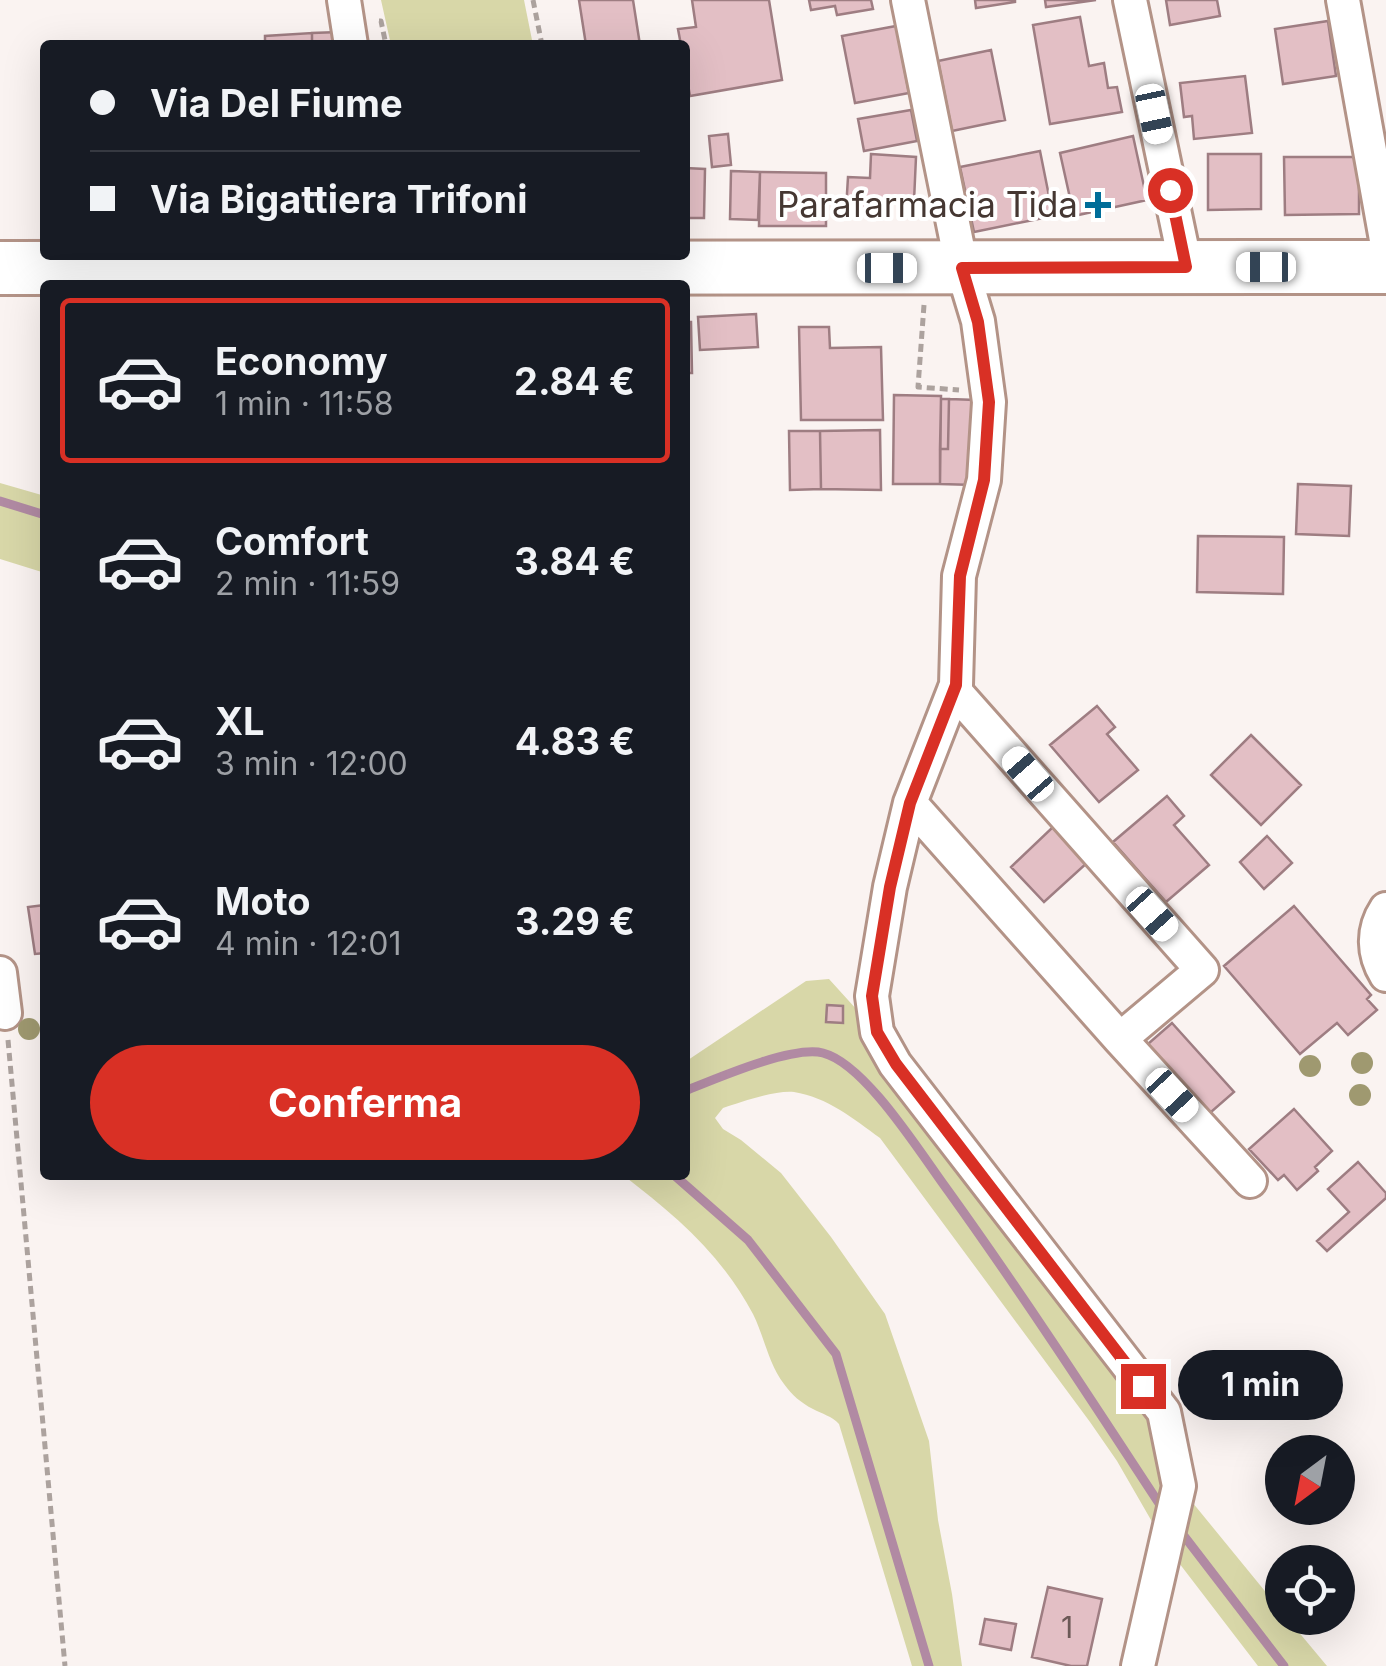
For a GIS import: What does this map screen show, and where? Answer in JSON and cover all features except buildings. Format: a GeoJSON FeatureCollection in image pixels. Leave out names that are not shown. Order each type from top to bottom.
{"type":"FeatureCollection","features":[{"type":"Feature","properties":{"kind":"main road"},"geometry":{"type":"LineString","coordinates":[[0,268],[388,262],[962,268],[1386,267]]}},
{"type":"Feature","properties":{"kind":"street"},"geometry":{"type":"LineString","coordinates":[[344,0],[351,40]]}},
{"type":"Feature","properties":{"kind":"street"},"geometry":{"type":"LineString","coordinates":[[908,0],[962,268],[978,322],[989,402],[984,480],[960,576],[954,690],[910,803],[890,887],[872,996],[877,1032],[896,1064],[1164,1412],[1180,1486],[1138,1666]]}},
{"type":"Feature","properties":{"kind":"street"},"geometry":{"type":"LineString","coordinates":[[1130,0],[1186,267]]}},
{"type":"Feature","properties":{"kind":"street"},"geometry":{"type":"LineString","coordinates":[[1343,0],[1386,240]]}},
{"type":"Feature","properties":{"kind":"street"},"geometry":{"type":"LineString","coordinates":[[954,690],[1202,970],[1120,1038]]}},
{"type":"Feature","properties":{"kind":"street"},"geometry":{"type":"LineString","coordinates":[[910,803],[1250,1180]]}},
{"type":"Feature","properties":{"kind":"street"},"geometry":{"type":"LineString","coordinates":[[1386,909],[1374,944],[1386,974]]}},
{"type":"Feature","properties":{"kind":"street"},"geometry":{"type":"LineString","coordinates":[[0,972],[5,1012]]}},
{"type":"Feature","properties":{"kind":"path"},"geometry":{"type":"LineString","coordinates":[[532,0],[541,40]]}},
{"type":"Feature","properties":{"kind":"path"},"geometry":{"type":"LineString","coordinates":[[924,304],[918,387],[972,392]]}},
{"type":"Feature","properties":{"kind":"path"},"geometry":{"type":"LineString","coordinates":[[5,1012],[65,1666]]}},
{"type":"Feature","properties":{"kind":"green space"},"geometry":{"type":"Polygon","coordinates":[[[381,0],[524,0],[532,40],[390,40],[381,0]]]}},
{"type":"Feature","properties":{"kind":"green space"},"geometry":{"type":"Polygon","coordinates":[[[0,483],[40,495],[40,571],[0,559],[0,483]]]}},
{"type":"Feature","properties":{"kind":"green space"},"geometry":{"type":"Polygon","coordinates":[[[829,979],[877,1032],[1163,1412],[1179,1486],[1265,1591],[1265,1635],[1301,1635],[1327,1666],[1258,1666],[1166,1546],[1090,1422],[880,1138],[818,1099],[794,1092],[758,1097],[723,1108],[715,1118],[723,1129],[781,1173],[885,1314],[929,1441],[962,1666],[912,1666],[839,1424],[790,1392],[774,1368],[753,1314],[727,1273],[679,1221],[629,1180],[690,1180],[690,1059],[806,981],[829,979]]]}},
{"type":"Feature","properties":{"kind":"waterway"},"geometry":{"type":"LineString","coordinates":[[0,501],[40,513]]}},
{"type":"Feature","properties":{"kind":"waterway"},"geometry":{"type":"LineString","coordinates":[[690,1089],[754,1064],[810,1052],[823,1053],[857,1074],[892,1113],[977,1231],[1162,1508]]}},
{"type":"Feature","properties":{"kind":"waterway"},"geometry":{"type":"LineString","coordinates":[[680,1180],[748,1240],[836,1354],[929,1666]]}},
{"type":"Feature","properties":{"kind":"waterway"},"geometry":{"type":"LineString","coordinates":[[1181,1532],[1284,1666]]}},
{"type":"Feature","properties":{"kind":"place","name":"Parafarmacia Tida"},"geometry":{"type":"Point","coordinates":[1098,205]}},
{"type":"Feature","properties":{"kind":"route"},"geometry":{"type":"LineString","coordinates":[[1143,1386],[896,1064],[877,1032],[872,996],[890,887],[910,803],[956,685],[960,576],[984,480],[989,402],[978,322],[962,268],[1186,267],[1170,190]]}}]}
